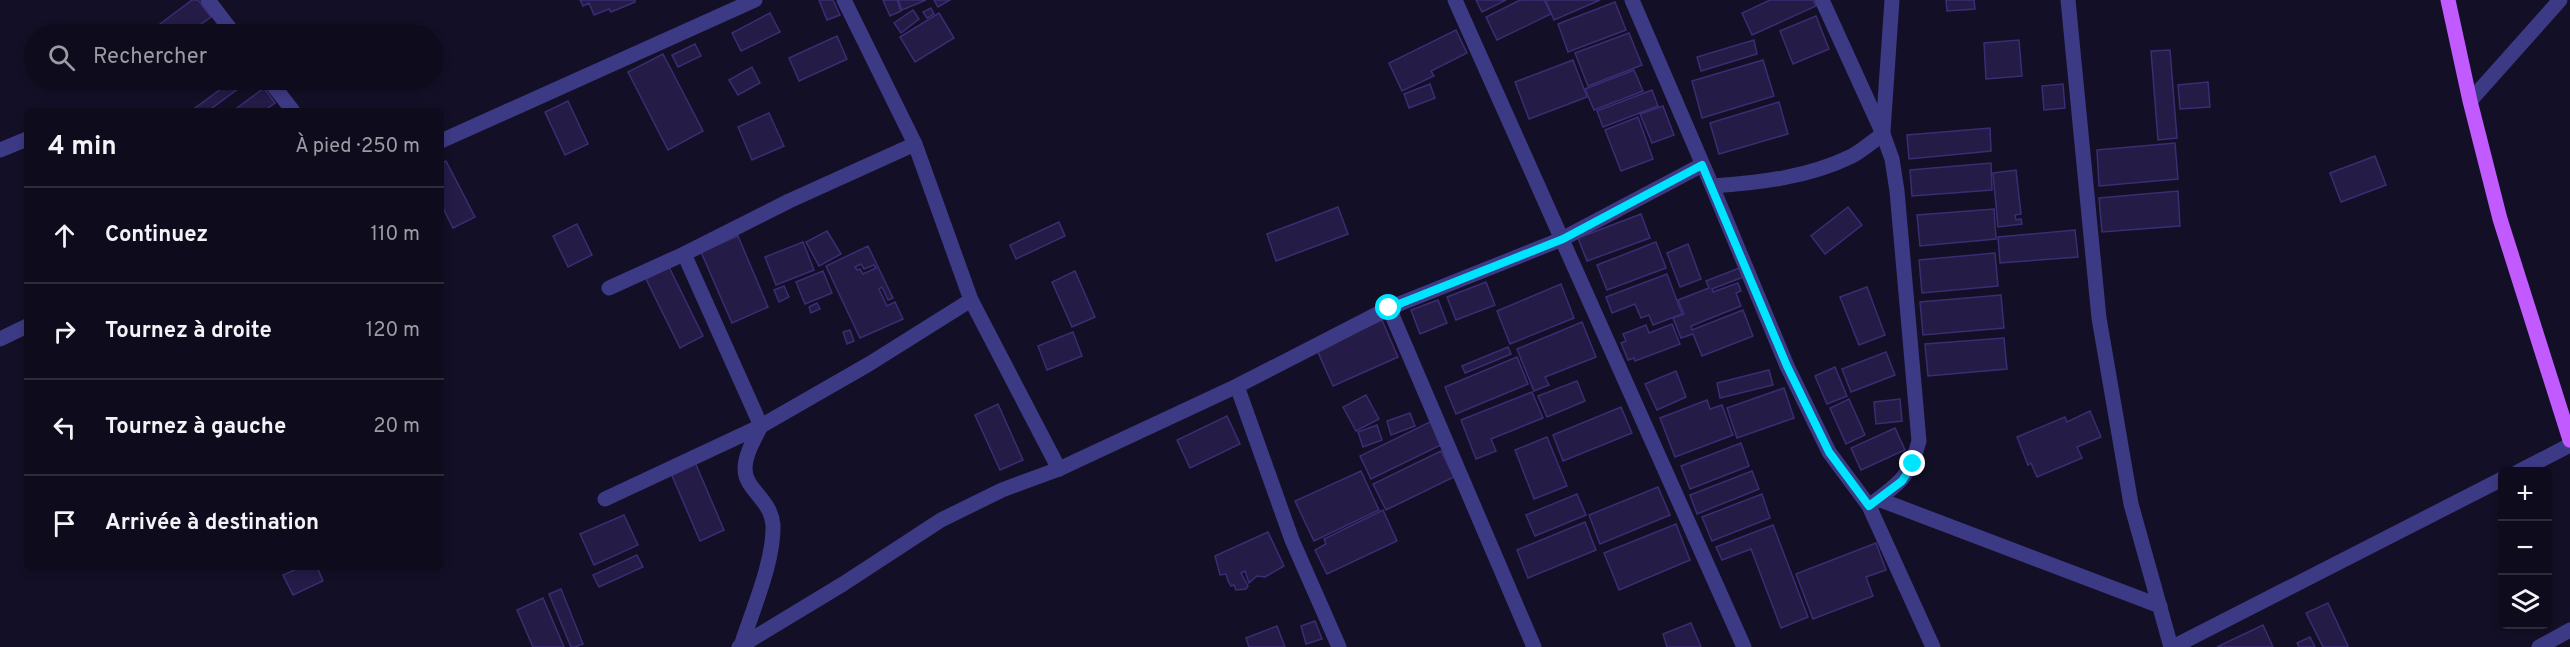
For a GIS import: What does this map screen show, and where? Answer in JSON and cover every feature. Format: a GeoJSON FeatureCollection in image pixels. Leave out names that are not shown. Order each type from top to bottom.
{"type":"FeatureCollection","features":[{"type":"Feature","properties":{"kind":"main road"},"geometry":{"type":"LineString","coordinates":[[2448,0],[2470,101],[2500,219],[2570,440]]}},
{"type":"Feature","properties":{"kind":"street"},"geometry":{"type":"LineString","coordinates":[[208,0],[226,24]]}},
{"type":"Feature","properties":{"kind":"street"},"geometry":{"type":"LineString","coordinates":[[444,140],[755,0]]}},
{"type":"Feature","properties":{"kind":"street"},"geometry":{"type":"LineString","coordinates":[[844,0],[915,144],[971,300],[1059,469]]}},
{"type":"Feature","properties":{"kind":"street"},"geometry":{"type":"LineString","coordinates":[[1455,0],[1744,647]]}},
{"type":"Feature","properties":{"kind":"street"},"geometry":{"type":"LineString","coordinates":[[1632,0],[1787,366],[1829,452],[1873,502],[1933,647]]}},
{"type":"Feature","properties":{"kind":"street"},"geometry":{"type":"LineString","coordinates":[[1822,0],[1883,135],[1892,159],[1897,192],[1919,441],[1913,464],[1902,481],[1873,502]]}},
{"type":"Feature","properties":{"kind":"street"},"geometry":{"type":"LineString","coordinates":[[1883,135],[1892,0]]}},
{"type":"Feature","properties":{"kind":"street"},"geometry":{"type":"LineString","coordinates":[[2068,0],[2099,318],[2131,504],[2172,647],[2498,481]]}},
{"type":"Feature","properties":{"kind":"street"},"geometry":{"type":"LineString","coordinates":[[2470,101],[2560,0]]}},
{"type":"Feature","properties":{"kind":"street"},"geometry":{"type":"LineString","coordinates":[[277,90],[291,108]]}},
{"type":"Feature","properties":{"kind":"street"},"geometry":{"type":"LineString","coordinates":[[1712,186],[1765,183],[1816,168],[1853,155],[1883,135]]}},
{"type":"Feature","properties":{"kind":"street"},"geometry":{"type":"LineString","coordinates":[[0,150],[24,141]]}},
{"type":"Feature","properties":{"kind":"street"},"geometry":{"type":"LineString","coordinates":[[609,288],[684,254],[789,201],[915,144]]}},
{"type":"Feature","properties":{"kind":"street"},"geometry":{"type":"LineString","coordinates":[[740,646],[843,584],[941,520],[1002,490],[1059,469],[1237,386],[1389,308],[1563,239],[1702,165]]}},
{"type":"Feature","properties":{"kind":"street"},"geometry":{"type":"LineString","coordinates":[[684,254],[761,426],[745,468],[747,480],[768,505],[773,527],[764,574],[740,646]]}},
{"type":"Feature","properties":{"kind":"street"},"geometry":{"type":"LineString","coordinates":[[605,499],[761,426],[870,364],[971,300]]}},
{"type":"Feature","properties":{"kind":"street"},"geometry":{"type":"LineString","coordinates":[[1389,308],[1534,647]]}},
{"type":"Feature","properties":{"kind":"street"},"geometry":{"type":"LineString","coordinates":[[0,339],[24,327]]}},
{"type":"Feature","properties":{"kind":"street"},"geometry":{"type":"LineString","coordinates":[[1237,386],[1292,540],[1339,647]]}},
{"type":"Feature","properties":{"kind":"street"},"geometry":{"type":"LineString","coordinates":[[2526,467],[2570,445]]}},
{"type":"Feature","properties":{"kind":"street"},"geometry":{"type":"LineString","coordinates":[[1873,502],[2160,606]]}},
{"type":"Feature","properties":{"kind":"street"},"geometry":{"type":"LineString","coordinates":[[2540,647],[2570,630]]}},
{"type":"Feature","properties":{"kind":"building"},"geometry":{"type":"Polygon","coordinates":[[[192,0],[198,0],[211,17],[201,24],[160,24],[192,0]]]}},
{"type":"Feature","properties":{"kind":"building"},"geometry":{"type":"Polygon","coordinates":[[[580,0],[635,0],[635,2],[611,12],[609,9],[594,15],[589,3],[583,6],[580,0]]]}},
{"type":"Feature","properties":{"kind":"building"},"geometry":{"type":"Polygon","coordinates":[[[819,0],[833,0],[840,15],[827,20],[819,0]]]}},
{"type":"Feature","properties":{"kind":"building"},"geometry":{"type":"Polygon","coordinates":[[[883,0],[897,0],[901,11],[890,16],[883,0]]]}},
{"type":"Feature","properties":{"kind":"building"},"geometry":{"type":"Polygon","coordinates":[[[898,0],[926,0],[902,10],[898,0]]]}},
{"type":"Feature","properties":{"kind":"building"},"geometry":{"type":"Polygon","coordinates":[[[934,0],[950,0],[938,7],[934,0]]]}},
{"type":"Feature","properties":{"kind":"building"},"geometry":{"type":"Polygon","coordinates":[[[1476,0],[1506,0],[1482,12],[1476,0]]]}},
{"type":"Feature","properties":{"kind":"building"},"geometry":{"type":"Polygon","coordinates":[[[1520,0],[1544,0],[1551,14],[1497,40],[1486,17],[1520,0]]]}},
{"type":"Feature","properties":{"kind":"building"},"geometry":{"type":"Polygon","coordinates":[[[1600,0],[1554,20],[1546,1],[1600,0]]]}},
{"type":"Feature","properties":{"kind":"building"},"geometry":{"type":"Polygon","coordinates":[[[1770,0],[1813,0],[1816,6],[1752,35],[1742,13],[1770,0]]]}},
{"type":"Feature","properties":{"kind":"building"},"geometry":{"type":"Polygon","coordinates":[[[1946,0],[1974,0],[1975,9],[1947,11],[1946,0]]]}},
{"type":"Feature","properties":{"kind":"building"},"geometry":{"type":"Polygon","coordinates":[[[1615,2],[1626,30],[1568,52],[1558,24],[1615,2]]]}},
{"type":"Feature","properties":{"kind":"building"},"geometry":{"type":"Polygon","coordinates":[[[931,8],[934,14],[927,18],[923,12],[931,8]]]}},
{"type":"Feature","properties":{"kind":"building"},"geometry":{"type":"Polygon","coordinates":[[[913,10],[919,19],[901,33],[894,23],[913,10]]]}},
{"type":"Feature","properties":{"kind":"building"},"geometry":{"type":"Polygon","coordinates":[[[770,13],[780,32],[741,51],[732,33],[770,13]]]}},
{"type":"Feature","properties":{"kind":"building"},"geometry":{"type":"Polygon","coordinates":[[[939,13],[954,38],[915,62],[900,37],[939,13]]]}},
{"type":"Feature","properties":{"kind":"building"},"geometry":{"type":"Polygon","coordinates":[[[1816,16],[1829,49],[1793,64],[1780,31],[1816,16]]]}},
{"type":"Feature","properties":{"kind":"building"},"geometry":{"type":"Polygon","coordinates":[[[1456,30],[1467,53],[1431,71],[1434,76],[1402,91],[1389,63],[1456,30]]]}},
{"type":"Feature","properties":{"kind":"building"},"geometry":{"type":"Polygon","coordinates":[[[1629,33],[1642,65],[1588,86],[1575,53],[1629,33]]]}},
{"type":"Feature","properties":{"kind":"building"},"geometry":{"type":"Polygon","coordinates":[[[837,36],[847,59],[799,81],[789,58],[837,36]]]}},
{"type":"Feature","properties":{"kind":"building"},"geometry":{"type":"Polygon","coordinates":[[[1754,40],[1757,54],[1701,71],[1697,57],[1754,40]]]}},
{"type":"Feature","properties":{"kind":"building"},"geometry":{"type":"Polygon","coordinates":[[[2019,40],[2022,76],[1986,79],[1984,43],[2019,40]]]}},
{"type":"Feature","properties":{"kind":"building"},"geometry":{"type":"Polygon","coordinates":[[[695,44],[701,56],[678,67],[672,55],[695,44]]]}},
{"type":"Feature","properties":{"kind":"building"},"geometry":{"type":"Polygon","coordinates":[[[2170,50],[2177,138],[2158,140],[2151,51],[2170,50]]]}},
{"type":"Feature","properties":{"kind":"building"},"geometry":{"type":"Polygon","coordinates":[[[663,54],[703,131],[668,150],[628,72],[663,54]]]}},
{"type":"Feature","properties":{"kind":"building"},"geometry":{"type":"Polygon","coordinates":[[[1573,60],[1587,97],[1529,119],[1515,82],[1573,60]]]}},
{"type":"Feature","properties":{"kind":"building"},"geometry":{"type":"Polygon","coordinates":[[[1763,60],[1774,96],[1702,118],[1692,81],[1763,60]]]}},
{"type":"Feature","properties":{"kind":"building"},"geometry":{"type":"Polygon","coordinates":[[[752,67],[760,83],[738,95],[729,80],[752,67]]]}},
{"type":"Feature","properties":{"kind":"building"},"geometry":{"type":"Polygon","coordinates":[[[1634,70],[1643,91],[1594,110],[1585,89],[1634,70]]]}},
{"type":"Feature","properties":{"kind":"building"},"geometry":{"type":"Polygon","coordinates":[[[2208,82],[2210,107],[2180,109],[2178,85],[2208,82]]]}},
{"type":"Feature","properties":{"kind":"building"},"geometry":{"type":"Polygon","coordinates":[[[1430,84],[1435,98],[1409,108],[1404,94],[1430,84]]]}},
{"type":"Feature","properties":{"kind":"building"},"geometry":{"type":"Polygon","coordinates":[[[2063,84],[2065,108],[2044,110],[2042,86],[2063,84]]]}},
{"type":"Feature","properties":{"kind":"building"},"geometry":{"type":"Polygon","coordinates":[[[219,90],[236,90],[212,108],[195,108],[219,90]]]}},
{"type":"Feature","properties":{"kind":"building"},"geometry":{"type":"Polygon","coordinates":[[[261,90],[265,90],[275,103],[268,108],[237,108],[261,90]]]}},
{"type":"Feature","properties":{"kind":"building"},"geometry":{"type":"Polygon","coordinates":[[[1652,90],[1658,106],[1603,127],[1597,111],[1652,90]]]}},
{"type":"Feature","properties":{"kind":"building"},"geometry":{"type":"Polygon","coordinates":[[[568,101],[588,144],[565,155],[545,112],[568,101]]]}},
{"type":"Feature","properties":{"kind":"building"},"geometry":{"type":"Polygon","coordinates":[[[1779,102],[1788,134],[1719,154],[1710,123],[1779,102]]]}},
{"type":"Feature","properties":{"kind":"building"},"geometry":{"type":"Polygon","coordinates":[[[1663,106],[1674,135],[1652,143],[1640,114],[1663,106]]]}},
{"type":"Feature","properties":{"kind":"building"},"geometry":{"type":"Polygon","coordinates":[[[769,113],[784,146],[752,160],[738,127],[769,113]]]}},
{"type":"Feature","properties":{"kind":"building"},"geometry":{"type":"Polygon","coordinates":[[[1638,117],[1653,159],[1621,171],[1605,130],[1638,117]]]}},
{"type":"Feature","properties":{"kind":"building"},"geometry":{"type":"Polygon","coordinates":[[[1990,128],[1991,151],[1909,159],[1907,135],[1990,128]]]}},
{"type":"Feature","properties":{"kind":"building"},"geometry":{"type":"Polygon","coordinates":[[[2175,143],[2178,179],[2099,186],[2097,150],[2175,143]]]}},
{"type":"Feature","properties":{"kind":"building"},"geometry":{"type":"Polygon","coordinates":[[[2375,156],[2386,185],[2341,202],[2330,173],[2375,156]]]}},
{"type":"Feature","properties":{"kind":"building"},"geometry":{"type":"Polygon","coordinates":[[[446,161],[475,217],[453,228],[444,210],[444,162],[446,161]]]}},
{"type":"Feature","properties":{"kind":"building"},"geometry":{"type":"Polygon","coordinates":[[[1991,163],[1992,190],[1912,196],[1910,170],[1991,163]]]}},
{"type":"Feature","properties":{"kind":"building"},"geometry":{"type":"Polygon","coordinates":[[[2016,170],[2021,214],[2015,215],[2016,220],[2021,219],[2022,224],[1998,227],[1993,173],[2016,170]]]}},
{"type":"Feature","properties":{"kind":"building"},"geometry":{"type":"Polygon","coordinates":[[[2178,191],[2180,226],[2102,232],[2099,198],[2178,191]]]}},
{"type":"Feature","properties":{"kind":"building"},"geometry":{"type":"Polygon","coordinates":[[[1338,207],[1348,234],[1276,261],[1267,234],[1338,207]]]}},
{"type":"Feature","properties":{"kind":"building"},"geometry":{"type":"Polygon","coordinates":[[[1848,207],[1862,225],[1825,254],[1811,236],[1848,207]]]}},
{"type":"Feature","properties":{"kind":"building"},"geometry":{"type":"Polygon","coordinates":[[[1994,209],[1996,239],[1920,246],[1917,215],[1994,209]]]}},
{"type":"Feature","properties":{"kind":"building"},"geometry":{"type":"Polygon","coordinates":[[[1641,214],[1650,238],[1587,261],[1578,238],[1641,214]]]}},
{"type":"Feature","properties":{"kind":"building"},"geometry":{"type":"Polygon","coordinates":[[[1059,222],[1065,236],[1016,259],[1010,245],[1059,222]]]}},
{"type":"Feature","properties":{"kind":"building"},"geometry":{"type":"Polygon","coordinates":[[[577,224],[592,255],[568,267],[553,236],[577,224]]]}},
{"type":"Feature","properties":{"kind":"building"},"geometry":{"type":"Polygon","coordinates":[[[2075,230],[2078,257],[2000,263],[1998,237],[2075,230]]]}},
{"type":"Feature","properties":{"kind":"building"},"geometry":{"type":"Polygon","coordinates":[[[827,231],[841,254],[819,266],[806,242],[827,231]]]}},
{"type":"Feature","properties":{"kind":"building"},"geometry":{"type":"Polygon","coordinates":[[[738,236],[768,307],[732,323],[701,252],[738,236]]]}},
{"type":"Feature","properties":{"kind":"building"},"geometry":{"type":"Polygon","coordinates":[[[803,242],[814,270],[776,285],[765,257],[803,242]]]}},
{"type":"Feature","properties":{"kind":"building"},"geometry":{"type":"Polygon","coordinates":[[[1656,242],[1666,268],[1607,290],[1597,265],[1656,242]]]}},
{"type":"Feature","properties":{"kind":"building"},"geometry":{"type":"Polygon","coordinates":[[[1688,244],[1701,279],[1680,287],[1667,253],[1688,244]]]}},
{"type":"Feature","properties":{"kind":"building"},"geometry":{"type":"Polygon","coordinates":[[[868,246],[893,298],[888,300],[882,287],[879,289],[887,306],[895,302],[903,319],[860,338],[826,266],[868,246]],[[861,264],[855,267],[863,274],[876,268],[874,265],[864,269],[861,264]]]}},
{"type":"Feature","properties":{"kind":"building"},"geometry":{"type":"Polygon","coordinates":[[[1995,253],[1998,286],[1922,293],[1919,260],[1995,253]]]}},
{"type":"Feature","properties":{"kind":"building"},"geometry":{"type":"Polygon","coordinates":[[[669,267],[703,336],[680,348],[646,279],[669,267]]]}},
{"type":"Feature","properties":{"kind":"building"},"geometry":{"type":"Polygon","coordinates":[[[1742,267],[1746,276],[1712,289],[1713,292],[1738,283],[1741,291],[1736,293],[1741,306],[1691,326],[1692,330],[1743,310],[1753,336],[1702,356],[1693,334],[1681,338],[1673,318],[1684,314],[1678,300],[1709,288],[1706,281],[1742,267]]]}},
{"type":"Feature","properties":{"kind":"building"},"geometry":{"type":"Polygon","coordinates":[[[823,271],[832,293],[805,304],[796,282],[823,271]]]}},
{"type":"Feature","properties":{"kind":"building"},"geometry":{"type":"Polygon","coordinates":[[[1075,271],[1095,317],[1072,327],[1052,282],[1075,271]]]}},
{"type":"Feature","properties":{"kind":"building"},"geometry":{"type":"Polygon","coordinates":[[[1667,274],[1682,314],[1653,325],[1649,315],[1641,318],[1635,304],[1612,313],[1606,297],[1667,274]]]}},
{"type":"Feature","properties":{"kind":"building"},"geometry":{"type":"Polygon","coordinates":[[[1486,282],[1495,305],[1456,320],[1447,297],[1486,282]]]}},
{"type":"Feature","properties":{"kind":"building"},"geometry":{"type":"Polygon","coordinates":[[[1561,284],[1574,318],[1510,344],[1497,311],[1561,284]]]}},
{"type":"Feature","properties":{"kind":"building"},"geometry":{"type":"Polygon","coordinates":[[[784,286],[789,297],[779,302],[774,290],[784,286]]]}},
{"type":"Feature","properties":{"kind":"building"},"geometry":{"type":"Polygon","coordinates":[[[1867,287],[1885,335],[1859,345],[1840,297],[1867,287]]]}},
{"type":"Feature","properties":{"kind":"building"},"geometry":{"type":"Polygon","coordinates":[[[2001,295],[2004,328],[1923,335],[1920,302],[2001,295]]]}},
{"type":"Feature","properties":{"kind":"building"},"geometry":{"type":"Polygon","coordinates":[[[1438,300],[1447,323],[1420,334],[1411,310],[1438,300]]]}},
{"type":"Feature","properties":{"kind":"building"},"geometry":{"type":"Polygon","coordinates":[[[817,303],[820,309],[811,313],[809,307],[817,303]]]}},
{"type":"Feature","properties":{"kind":"building"},"geometry":{"type":"Polygon","coordinates":[[[1382,320],[1398,357],[1333,386],[1317,350],[1382,320]]]}},
{"type":"Feature","properties":{"kind":"building"},"geometry":{"type":"Polygon","coordinates":[[[1582,322],[1596,357],[1545,377],[1549,385],[1534,391],[1517,349],[1582,322]]]}},
{"type":"Feature","properties":{"kind":"building"},"geometry":{"type":"Polygon","coordinates":[[[1672,324],[1680,344],[1635,361],[1634,358],[1628,360],[1621,343],[1626,341],[1623,334],[1646,325],[1649,333],[1672,324]]]}},
{"type":"Feature","properties":{"kind":"building"},"geometry":{"type":"Polygon","coordinates":[[[850,330],[854,341],[847,344],[843,332],[850,330]]]}},
{"type":"Feature","properties":{"kind":"building"},"geometry":{"type":"Polygon","coordinates":[[[1073,332],[1082,356],[1047,370],[1038,346],[1073,332]]]}},
{"type":"Feature","properties":{"kind":"building"},"geometry":{"type":"Polygon","coordinates":[[[2004,338],[2007,369],[1928,376],[1925,344],[2004,338]]]}},
{"type":"Feature","properties":{"kind":"building"},"geometry":{"type":"Polygon","coordinates":[[[1508,347],[1511,354],[1465,373],[1462,366],[1508,347]]]}},
{"type":"Feature","properties":{"kind":"building"},"geometry":{"type":"Polygon","coordinates":[[[1886,352],[1895,375],[1851,392],[1842,369],[1886,352]]]}},
{"type":"Feature","properties":{"kind":"building"},"geometry":{"type":"Polygon","coordinates":[[[1517,357],[1528,384],[1456,414],[1445,387],[1517,357]]]}},
{"type":"Feature","properties":{"kind":"building"},"geometry":{"type":"Polygon","coordinates":[[[1835,367],[1847,396],[1827,404],[1815,376],[1835,367]]]}},
{"type":"Feature","properties":{"kind":"building"},"geometry":{"type":"Polygon","coordinates":[[[1769,370],[1773,385],[1720,398],[1717,383],[1769,370]]]}},
{"type":"Feature","properties":{"kind":"building"},"geometry":{"type":"Polygon","coordinates":[[[1676,371],[1686,397],[1657,410],[1645,384],[1676,371]]]}},
{"type":"Feature","properties":{"kind":"building"},"geometry":{"type":"Polygon","coordinates":[[[1577,381],[1585,401],[1547,417],[1538,396],[1577,381]]]}},
{"type":"Feature","properties":{"kind":"building"},"geometry":{"type":"Polygon","coordinates":[[[1784,388],[1794,418],[1737,438],[1727,408],[1784,388]]]}},
{"type":"Feature","properties":{"kind":"building"},"geometry":{"type":"Polygon","coordinates":[[[1532,392],[1543,418],[1491,439],[1496,451],[1476,459],[1461,420],[1532,392]]]}},
{"type":"Feature","properties":{"kind":"building"},"geometry":{"type":"Polygon","coordinates":[[[1366,395],[1379,419],[1356,431],[1343,407],[1366,395]]]}},
{"type":"Feature","properties":{"kind":"building"},"geometry":{"type":"Polygon","coordinates":[[[1849,399],[1865,435],[1846,444],[1830,408],[1849,399]]]}},
{"type":"Feature","properties":{"kind":"building"},"geometry":{"type":"Polygon","coordinates":[[[1900,399],[1902,421],[1876,424],[1874,402],[1900,399]]]}},
{"type":"Feature","properties":{"kind":"building"},"geometry":{"type":"Polygon","coordinates":[[[1707,400],[1710,409],[1722,405],[1733,435],[1675,457],[1660,418],[1707,400]]]}},
{"type":"Feature","properties":{"kind":"building"},"geometry":{"type":"Polygon","coordinates":[[[998,404],[1023,460],[1000,470],[975,415],[998,404]]]}},
{"type":"Feature","properties":{"kind":"building"},"geometry":{"type":"Polygon","coordinates":[[[1621,407],[1632,433],[1563,461],[1553,435],[1621,407]]]}},
{"type":"Feature","properties":{"kind":"building"},"geometry":{"type":"Polygon","coordinates":[[[2090,411],[2101,437],[2077,447],[2082,458],[2037,477],[2031,463],[2028,465],[2017,437],[2065,417],[2067,422],[2090,411]]]}},
{"type":"Feature","properties":{"kind":"building"},"geometry":{"type":"Polygon","coordinates":[[[1410,413],[1415,426],[1391,435],[1387,421],[1410,413]]]}},
{"type":"Feature","properties":{"kind":"building"},"geometry":{"type":"Polygon","coordinates":[[[1227,416],[1240,444],[1190,468],[1177,440],[1227,416]]]}},
{"type":"Feature","properties":{"kind":"building"},"geometry":{"type":"Polygon","coordinates":[[[1432,421],[1443,444],[1371,479],[1360,456],[1432,421]]]}},
{"type":"Feature","properties":{"kind":"building"},"geometry":{"type":"Polygon","coordinates":[[[1377,425],[1382,440],[1363,447],[1358,432],[1377,425]]]}},
{"type":"Feature","properties":{"kind":"building"},"geometry":{"type":"Polygon","coordinates":[[[1895,428],[1905,450],[1861,470],[1851,448],[1895,428]]]}},
{"type":"Feature","properties":{"kind":"building"},"geometry":{"type":"Polygon","coordinates":[[[1547,437],[1567,486],[1534,499],[1515,450],[1547,437]]]}},
{"type":"Feature","properties":{"kind":"building"},"geometry":{"type":"Polygon","coordinates":[[[1741,443],[1749,466],[1690,489],[1681,466],[1741,443]]]}},
{"type":"Feature","properties":{"kind":"building"},"geometry":{"type":"Polygon","coordinates":[[[1441,451],[1454,477],[1386,510],[1373,484],[1441,451]]]}},
{"type":"Feature","properties":{"kind":"building"},"geometry":{"type":"Polygon","coordinates":[[[694,460],[724,530],[700,541],[670,471],[694,460]]]}},
{"type":"Feature","properties":{"kind":"building"},"geometry":{"type":"Polygon","coordinates":[[[1361,471],[1379,510],[1314,541],[1295,501],[1361,471]]]}},
{"type":"Feature","properties":{"kind":"building"},"geometry":{"type":"Polygon","coordinates":[[[1752,471],[1759,489],[1697,514],[1690,495],[1752,471]]]}},
{"type":"Feature","properties":{"kind":"building"},"geometry":{"type":"Polygon","coordinates":[[[1658,487],[1670,515],[1600,544],[1589,515],[1658,487]]]}},
{"type":"Feature","properties":{"kind":"building"},"geometry":{"type":"Polygon","coordinates":[[[1577,494],[1586,515],[1535,536],[1526,515],[1577,494]]]}},
{"type":"Feature","properties":{"kind":"building"},"geometry":{"type":"Polygon","coordinates":[[[1762,494],[1770,518],[1712,541],[1702,517],[1762,494]]]}},
{"type":"Feature","properties":{"kind":"building"},"geometry":{"type":"Polygon","coordinates":[[[1383,510],[1397,541],[1327,574],[1315,550],[1326,544],[1324,539],[1383,510]]]}},
{"type":"Feature","properties":{"kind":"building"},"geometry":{"type":"Polygon","coordinates":[[[624,515],[638,545],[594,565],[580,534],[624,515]]]}},
{"type":"Feature","properties":{"kind":"building"},"geometry":{"type":"Polygon","coordinates":[[[1585,522],[1596,550],[1528,578],[1517,550],[1585,522]]]}},
{"type":"Feature","properties":{"kind":"building"},"geometry":{"type":"Polygon","coordinates":[[[1676,524],[1690,560],[1619,590],[1604,553],[1676,524]]]}},
{"type":"Feature","properties":{"kind":"building"},"geometry":{"type":"Polygon","coordinates":[[[1773,525],[1808,617],[1781,628],[1751,549],[1722,560],[1716,547],[1773,525]]]}},
{"type":"Feature","properties":{"kind":"building"},"geometry":{"type":"Polygon","coordinates":[[[1268,532],[1284,566],[1265,577],[1257,576],[1249,583],[1245,571],[1241,573],[1248,586],[1246,589],[1236,590],[1234,585],[1231,586],[1226,574],[1220,575],[1215,556],[1268,532]]]}},
{"type":"Feature","properties":{"kind":"building"},"geometry":{"type":"Polygon","coordinates":[[[1876,543],[1886,570],[1866,577],[1873,596],[1813,619],[1796,574],[1876,543]]]}},
{"type":"Feature","properties":{"kind":"building"},"geometry":{"type":"Polygon","coordinates":[[[637,555],[643,567],[599,587],[593,575],[637,555]]]}},
{"type":"Feature","properties":{"kind":"building"},"geometry":{"type":"Polygon","coordinates":[[[294,570],[318,570],[323,581],[293,595],[283,575],[294,570]]]}},
{"type":"Feature","properties":{"kind":"building"},"geometry":{"type":"Polygon","coordinates":[[[561,589],[583,644],[575,647],[571,647],[549,594],[561,589]]]}},
{"type":"Feature","properties":{"kind":"building"},"geometry":{"type":"Polygon","coordinates":[[[543,598],[564,647],[533,647],[517,610],[543,598]]]}},
{"type":"Feature","properties":{"kind":"building"},"geometry":{"type":"Polygon","coordinates":[[[2328,603],[2348,646],[2346,647],[2323,647],[2306,613],[2328,603]]]}},
{"type":"Feature","properties":{"kind":"building"},"geometry":{"type":"Polygon","coordinates":[[[1315,621],[1322,639],[1306,644],[1301,626],[1315,621]]]}},
{"type":"Feature","properties":{"kind":"building"},"geometry":{"type":"Polygon","coordinates":[[[1691,623],[1701,647],[1667,647],[1663,634],[1691,623]]]}},
{"type":"Feature","properties":{"kind":"building"},"geometry":{"type":"Polygon","coordinates":[[[2263,625],[2273,647],[2217,647],[2263,625]]]}},
{"type":"Feature","properties":{"kind":"building"},"geometry":{"type":"Polygon","coordinates":[[[1277,626],[1285,647],[1249,647],[1246,638],[1277,626]]]}},
{"type":"Feature","properties":{"kind":"building"},"geometry":{"type":"Polygon","coordinates":[[[2310,637],[2315,647],[2299,647],[2297,643],[2310,637]]]}},
{"type":"Feature","properties":{"kind":"route"},"geometry":{"type":"LineString","coordinates":[[1389,308],[1563,239],[1702,165],[1787,366],[1829,452],[1869,506],[1902,481],[1913,464]]}}]}
